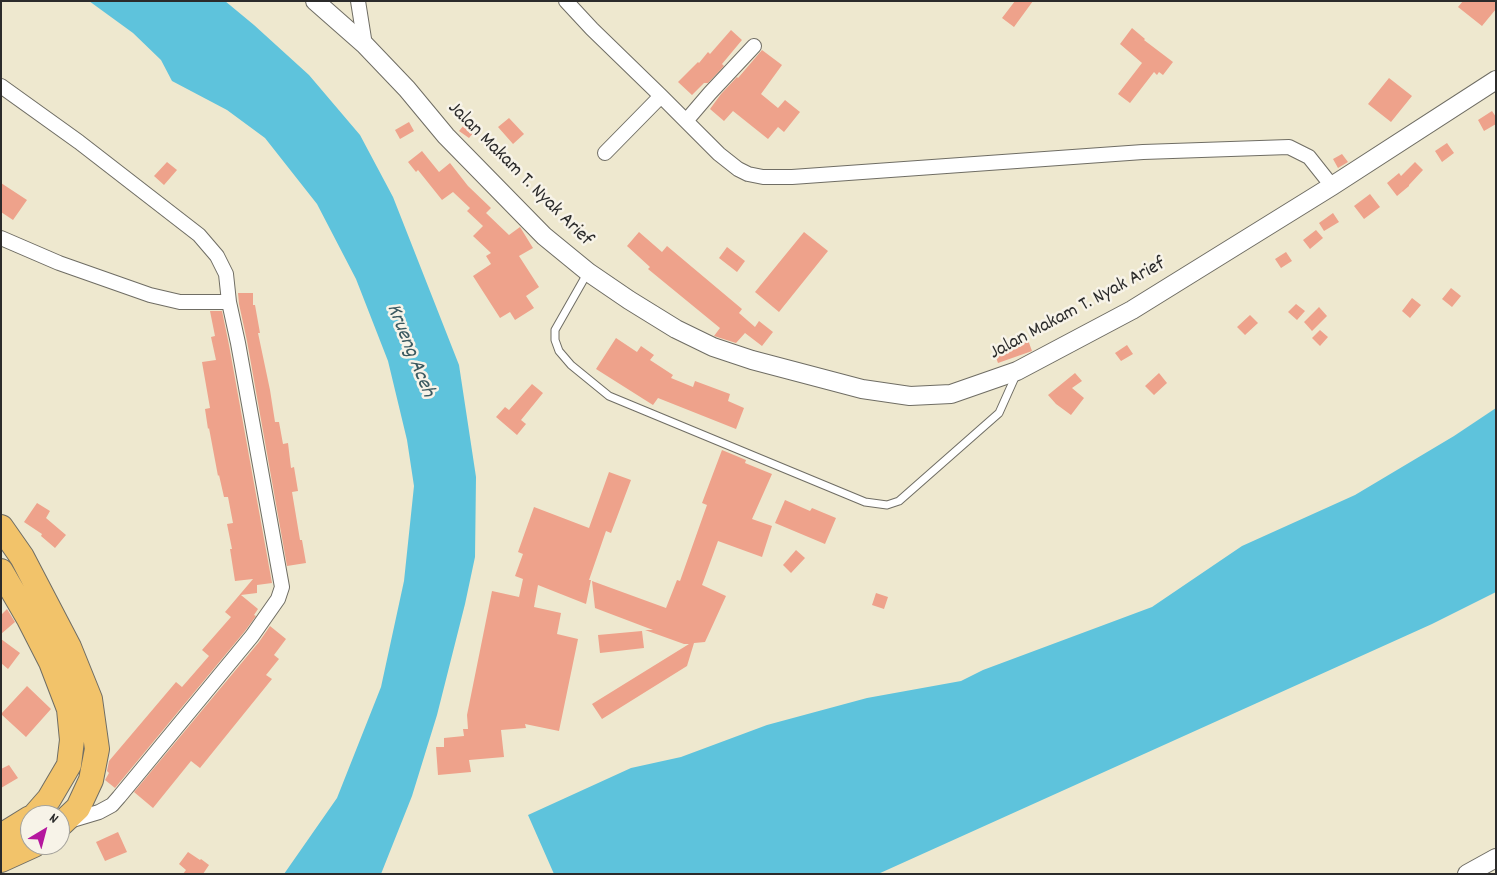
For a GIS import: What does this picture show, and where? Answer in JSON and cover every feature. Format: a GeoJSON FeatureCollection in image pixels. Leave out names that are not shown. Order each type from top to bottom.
{"type":"FeatureCollection","features":[{"type":"Feature","properties":{"kind":"highway"},"geometry":{"type":"LineString","coordinates":[[1,527],[22,558],[69,647],[90,699],[97,749],[91,780],[78,808],[70,816]]}},
{"type":"Feature","properties":{"kind":"highway"},"geometry":{"type":"LineString","coordinates":[[1,571],[51,662],[69,709],[72,740],[69,765],[44,805]]}},
{"type":"Feature","properties":{"kind":"highway"},"geometry":{"type":"LineString","coordinates":[[1,836],[20,824]]}},
{"type":"Feature","properties":{"kind":"highway"},"geometry":{"type":"LineString","coordinates":[[1,860],[20,851]]}},
{"type":"Feature","properties":{"kind":"street","name":"Jalan Makam T. Nyak Arief"},"geometry":{"type":"LineString","coordinates":[[315,1],[365,45],[446,136],[544,236],[588,272],[676,330],[713,347],[752,360],[862,390],[910,396],[952,394],[1017,371],[1132,310],[1332,186],[1496,80]]}},
{"type":"Feature","properties":{"kind":"street"},"geometry":{"type":"LineString","coordinates":[[358,1],[365,45]]}},
{"type":"Feature","properties":{"kind":"street"},"geometry":{"type":"LineString","coordinates":[[566,1],[719,154],[748,174],[763,178],[1143,152],[1289,147],[1309,158],[1332,186]]}},
{"type":"Feature","properties":{"kind":"street"},"geometry":{"type":"LineString","coordinates":[[686,121],[754,46]]}},
{"type":"Feature","properties":{"kind":"street"},"geometry":{"type":"LineString","coordinates":[[1,86],[79,142],[200,235],[217,256],[226,274],[229,302],[282,587],[278,600],[252,636],[112,805],[99,812],[70,821]]}},
{"type":"Feature","properties":{"kind":"street"},"geometry":{"type":"LineString","coordinates":[[605,152],[661,96]]}},
{"type":"Feature","properties":{"kind":"street"},"geometry":{"type":"LineString","coordinates":[[1,238],[58,263],[150,295],[180,302],[229,302]]}},
{"type":"Feature","properties":{"kind":"street"},"geometry":{"type":"LineString","coordinates":[[1467,874],[1496,858]]}},
{"type":"Feature","properties":{"kind":"lane"},"geometry":{"type":"LineString","coordinates":[[588,272],[555,330],[555,340],[559,350],[571,365],[609,396],[865,502],[887,505],[899,501],[999,413],[1017,371]]}},
{"type":"Feature","properties":{"kind":"water","name":"Krueng Aceh"},"geometry":{"type":"Polygon","coordinates":[[[89,1],[225,1],[309,75],[360,135],[393,197],[459,365],[476,477],[475,557],[437,715],[412,796],[381,874],[284,874],[337,798],[381,687],[404,581],[414,486],[407,440],[388,361],[356,279],[317,204],[265,138],[227,110],[172,81],[161,60],[133,33],[89,1]]]}},
{"type":"Feature","properties":{"kind":"water"},"geometry":{"type":"Polygon","coordinates":[[[1496,408],[1496,592],[1432,624],[878,874],[554,874],[528,815],[631,768],[681,757],[767,725],[867,698],[961,681],[983,670],[1152,607],[1242,546],[1355,495],[1454,436],[1496,408]]]}},
{"type":"Feature","properties":{"kind":"building"},"geometry":{"type":"Polygon","coordinates":[[[1015,1],[1033,1],[1014,27],[1002,18],[1015,1]]]}},
{"type":"Feature","properties":{"kind":"building"},"geometry":{"type":"Polygon","coordinates":[[[1463,1],[1496,1],[1496,9],[1482,26],[1458,7],[1463,1]]]}},
{"type":"Feature","properties":{"kind":"building"},"geometry":{"type":"Polygon","coordinates":[[[1132,28],[1144,40],[1173,62],[1163,75],[1159,72],[1157,75],[1154,72],[1130,103],[1118,94],[1142,63],[1120,44],[1132,28]]]}},
{"type":"Feature","properties":{"kind":"building"},"geometry":{"type":"Polygon","coordinates":[[[731,30],[742,40],[722,64],[724,66],[708,83],[704,83],[692,95],[678,82],[708,52],[710,54],[731,30]]]}},
{"type":"Feature","properties":{"kind":"building"},"geometry":{"type":"Polygon","coordinates":[[[762,50],[782,65],[761,94],[778,108],[785,100],[800,112],[784,132],[778,127],[768,139],[733,111],[724,121],[710,109],[721,94],[738,78],[762,50]]]}},
{"type":"Feature","properties":{"kind":"building"},"geometry":{"type":"Polygon","coordinates":[[[1389,78],[1412,96],[1391,122],[1368,104],[1389,78]]]}},
{"type":"Feature","properties":{"kind":"building"},"geometry":{"type":"Polygon","coordinates":[[[1492,111],[1496,117],[1496,124],[1484,131],[1478,120],[1492,111]]]}},
{"type":"Feature","properties":{"kind":"building"},"geometry":{"type":"Polygon","coordinates":[[[470,118],[479,126],[469,138],[459,131],[470,118]]]}},
{"type":"Feature","properties":{"kind":"building"},"geometry":{"type":"Polygon","coordinates":[[[509,118],[524,134],[513,144],[498,127],[509,118]]]}},
{"type":"Feature","properties":{"kind":"building"},"geometry":{"type":"Polygon","coordinates":[[[409,122],[414,131],[400,139],[395,130],[409,122]]]}},
{"type":"Feature","properties":{"kind":"building"},"geometry":{"type":"Polygon","coordinates":[[[1447,143],[1454,153],[1442,162],[1435,151],[1447,143]]]}},
{"type":"Feature","properties":{"kind":"building"},"geometry":{"type":"Polygon","coordinates":[[[422,151],[439,172],[450,163],[468,186],[491,208],[486,213],[509,235],[520,227],[533,248],[519,256],[539,287],[526,296],[534,308],[515,320],[510,312],[500,318],[473,276],[491,264],[486,256],[491,253],[473,236],[483,226],[467,211],[470,208],[453,192],[442,200],[418,170],[416,172],[408,162],[422,151]]]}},
{"type":"Feature","properties":{"kind":"building"},"geometry":{"type":"Polygon","coordinates":[[[1342,154],[1348,162],[1338,168],[1333,159],[1342,154]]]}},
{"type":"Feature","properties":{"kind":"building"},"geometry":{"type":"Polygon","coordinates":[[[167,162],[177,170],[164,185],[154,176],[167,162]]]}},
{"type":"Feature","properties":{"kind":"building"},"geometry":{"type":"Polygon","coordinates":[[[1415,162],[1423,170],[1397,196],[1387,183],[1399,173],[1401,176],[1415,162]]]}},
{"type":"Feature","properties":{"kind":"building"},"geometry":{"type":"Polygon","coordinates":[[[1,183],[27,200],[13,220],[1,212],[1,183]]]}},
{"type":"Feature","properties":{"kind":"building"},"geometry":{"type":"Polygon","coordinates":[[[1370,194],[1380,207],[1364,219],[1354,206],[1370,194]]]}},
{"type":"Feature","properties":{"kind":"building"},"geometry":{"type":"Polygon","coordinates":[[[1333,213],[1339,222],[1324,231],[1319,223],[1333,213]]]}},
{"type":"Feature","properties":{"kind":"building"},"geometry":{"type":"Polygon","coordinates":[[[1316,230],[1323,238],[1310,249],[1303,240],[1316,230]]]}},
{"type":"Feature","properties":{"kind":"building"},"geometry":{"type":"Polygon","coordinates":[[[639,232],[662,252],[667,246],[742,309],[739,313],[755,327],[759,321],[773,332],[762,346],[745,333],[736,343],[714,336],[720,328],[648,269],[650,267],[627,246],[639,232]]]}},
{"type":"Feature","properties":{"kind":"building"},"geometry":{"type":"Polygon","coordinates":[[[804,232],[828,251],[779,312],[755,292],[804,232]]]}},
{"type":"Feature","properties":{"kind":"building"},"geometry":{"type":"Polygon","coordinates":[[[727,247],[745,261],[737,272],[719,258],[727,247]]]}},
{"type":"Feature","properties":{"kind":"building"},"geometry":{"type":"Polygon","coordinates":[[[1286,252],[1292,261],[1281,268],[1275,259],[1286,252]]]}},
{"type":"Feature","properties":{"kind":"building"},"geometry":{"type":"Polygon","coordinates":[[[1451,288],[1461,296],[1452,307],[1442,299],[1451,288]]]}},
{"type":"Feature","properties":{"kind":"building"},"geometry":{"type":"Polygon","coordinates":[[[238,293],[253,293],[253,305],[255,305],[260,333],[258,333],[275,422],[279,422],[283,444],[288,443],[291,468],[294,467],[298,491],[292,492],[306,563],[287,566],[238,293]]]}},
{"type":"Feature","properties":{"kind":"building"},"geometry":{"type":"Polygon","coordinates":[[[1412,298],[1421,305],[1410,318],[1402,311],[1412,298]]]}},
{"type":"Feature","properties":{"kind":"building"},"geometry":{"type":"Polygon","coordinates":[[[1296,304],[1305,311],[1297,320],[1288,312],[1296,304]]]}},
{"type":"Feature","properties":{"kind":"building"},"geometry":{"type":"Polygon","coordinates":[[[1319,307],[1327,316],[1312,331],[1304,322],[1319,307]]]}},
{"type":"Feature","properties":{"kind":"building"},"geometry":{"type":"Polygon","coordinates":[[[210,311],[222,311],[272,583],[257,585],[257,593],[241,595],[258,609],[254,615],[256,616],[115,788],[105,780],[109,773],[107,771],[109,761],[176,682],[182,687],[209,656],[202,650],[231,617],[225,612],[253,579],[235,581],[227,524],[233,523],[228,497],[224,497],[218,476],[208,429],[205,409],[210,408],[202,362],[216,360],[211,337],[215,336],[210,311]]]}},
{"type":"Feature","properties":{"kind":"building"},"geometry":{"type":"Polygon","coordinates":[[[1250,315],[1258,323],[1245,335],[1237,327],[1250,315]]]}},
{"type":"Feature","properties":{"kind":"building"},"geometry":{"type":"Polygon","coordinates":[[[1320,330],[1328,337],[1320,346],[1312,338],[1320,330]]]}},
{"type":"Feature","properties":{"kind":"building"},"geometry":{"type":"Polygon","coordinates":[[[616,338],[637,352],[641,346],[654,355],[650,360],[673,375],[671,378],[693,387],[695,381],[730,394],[728,401],[744,408],[736,429],[658,398],[653,405],[596,369],[616,338]]]}},
{"type":"Feature","properties":{"kind":"building"},"geometry":{"type":"Polygon","coordinates":[[[1028,340],[1032,351],[998,363],[993,349],[1008,343],[1009,346],[1028,340]]]}},
{"type":"Feature","properties":{"kind":"building"},"geometry":{"type":"Polygon","coordinates":[[[1127,345],[1133,354],[1121,361],[1115,353],[1127,345]]]}},
{"type":"Feature","properties":{"kind":"building"},"geometry":{"type":"Polygon","coordinates":[[[1075,373],[1082,381],[1072,388],[1084,398],[1071,415],[1056,404],[1048,395],[1075,373]]]}},
{"type":"Feature","properties":{"kind":"building"},"geometry":{"type":"Polygon","coordinates":[[[1159,373],[1167,383],[1154,395],[1145,386],[1159,373]]]}},
{"type":"Feature","properties":{"kind":"building"},"geometry":{"type":"Polygon","coordinates":[[[532,384],[543,393],[521,420],[526,424],[517,435],[496,417],[505,407],[509,410],[532,384]]]}},
{"type":"Feature","properties":{"kind":"building"},"geometry":{"type":"Polygon","coordinates":[[[722,450],[746,460],[745,463],[772,474],[752,519],[772,526],[762,557],[718,541],[702,585],[726,596],[705,642],[694,643],[687,666],[602,719],[592,704],[689,644],[684,644],[645,630],[653,630],[595,608],[592,581],[666,608],[677,580],[680,581],[707,505],[702,503],[722,450]]]}},
{"type":"Feature","properties":{"kind":"building"},"geometry":{"type":"Polygon","coordinates":[[[609,472],[631,480],[611,533],[606,531],[589,580],[591,580],[586,604],[538,585],[534,607],[561,613],[557,634],[578,639],[559,731],[525,724],[526,728],[501,730],[504,757],[469,760],[471,772],[438,775],[436,747],[444,747],[444,738],[464,736],[463,729],[468,729],[467,715],[492,591],[519,597],[523,579],[515,576],[523,554],[518,552],[534,507],[589,528],[609,472]]]}},
{"type":"Feature","properties":{"kind":"building"},"geometry":{"type":"Polygon","coordinates":[[[785,500],[810,511],[812,508],[836,518],[825,544],[775,523],[785,500]]]}},
{"type":"Feature","properties":{"kind":"building"},"geometry":{"type":"Polygon","coordinates":[[[37,503],[50,511],[46,518],[66,535],[55,548],[41,536],[42,534],[24,522],[37,503]]]}},
{"type":"Feature","properties":{"kind":"building"},"geometry":{"type":"Polygon","coordinates":[[[796,550],[805,558],[791,573],[783,565],[796,550]]]}},
{"type":"Feature","properties":{"kind":"building"},"geometry":{"type":"Polygon","coordinates":[[[876,593],[888,597],[884,609],[872,605],[876,593]]]}},
{"type":"Feature","properties":{"kind":"building"},"geometry":{"type":"Polygon","coordinates":[[[7,609],[15,622],[1,634],[1,615],[7,609]]]}},
{"type":"Feature","properties":{"kind":"building"},"geometry":{"type":"Polygon","coordinates":[[[270,626],[286,639],[274,655],[279,659],[266,675],[272,679],[200,768],[191,761],[153,808],[134,792],[259,642],[270,626]]]}},
{"type":"Feature","properties":{"kind":"building"},"geometry":{"type":"Polygon","coordinates":[[[642,631],[644,648],[600,653],[598,635],[642,631]]]}},
{"type":"Feature","properties":{"kind":"building"},"geometry":{"type":"Polygon","coordinates":[[[1,639],[20,653],[8,669],[1,663],[1,639]]]}},
{"type":"Feature","properties":{"kind":"building"},"geometry":{"type":"Polygon","coordinates":[[[27,686],[51,709],[26,737],[1,714],[27,686]]]}},
{"type":"Feature","properties":{"kind":"building"},"geometry":{"type":"Polygon","coordinates":[[[9,765],[18,778],[1,788],[1,769],[9,765]]]}},
{"type":"Feature","properties":{"kind":"building"},"geometry":{"type":"Polygon","coordinates":[[[118,832],[127,852],[105,861],[96,842],[118,832]]]}},
{"type":"Feature","properties":{"kind":"building"},"geometry":{"type":"Polygon","coordinates":[[[188,852],[209,865],[203,874],[183,874],[186,870],[179,864],[188,852]]]}}]}
